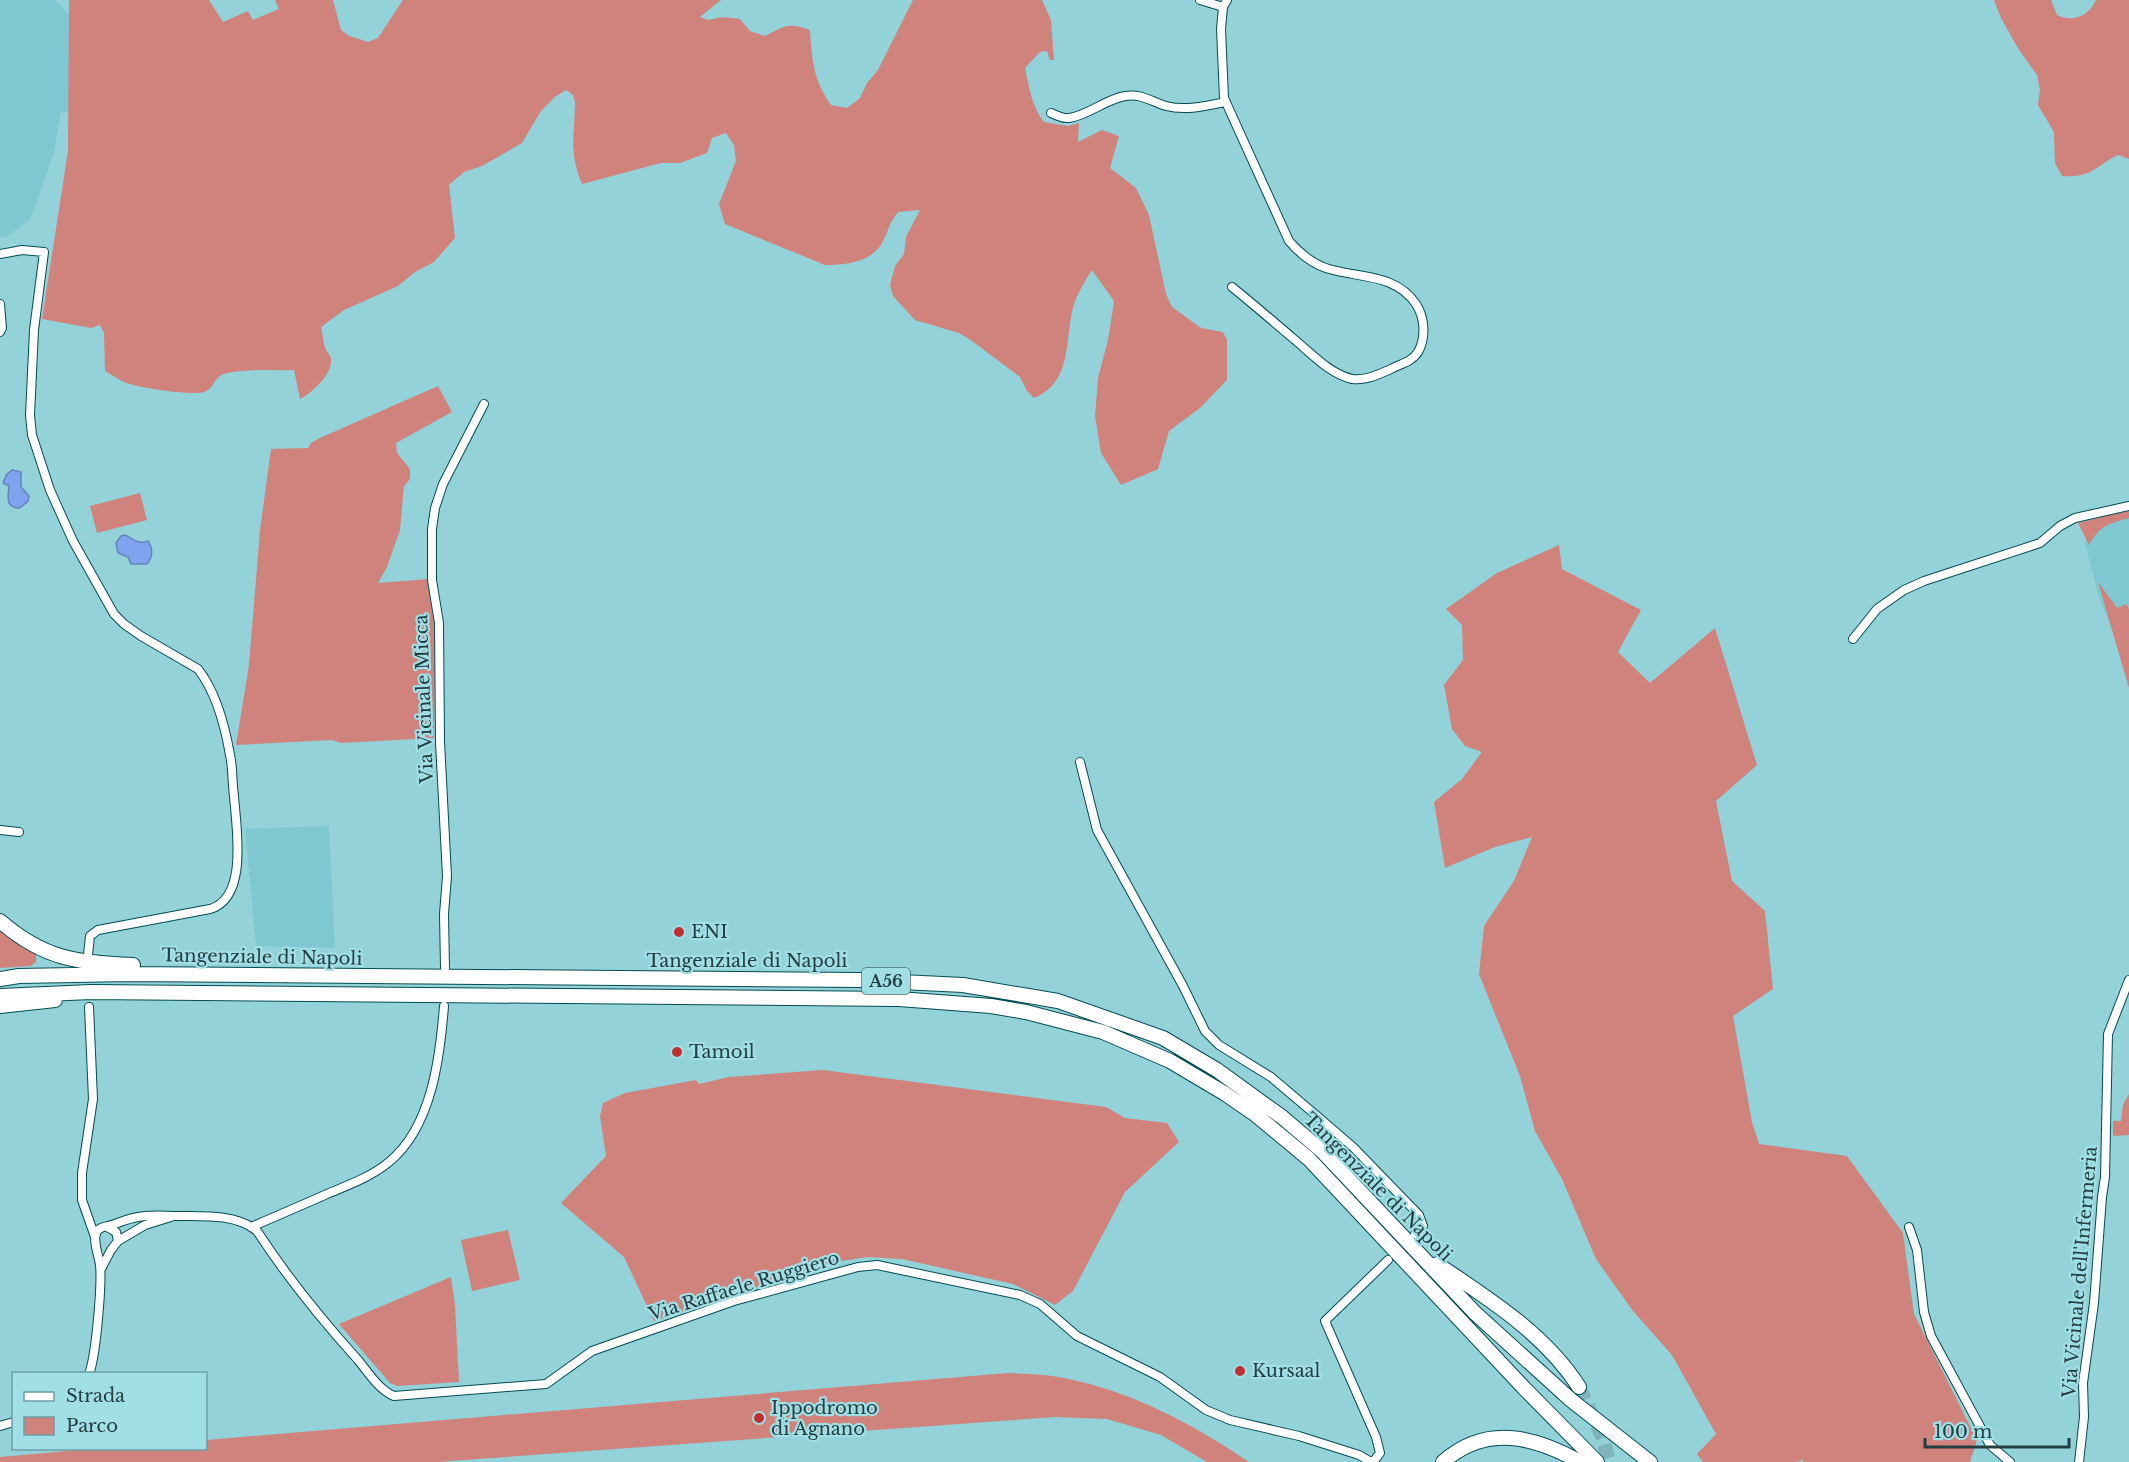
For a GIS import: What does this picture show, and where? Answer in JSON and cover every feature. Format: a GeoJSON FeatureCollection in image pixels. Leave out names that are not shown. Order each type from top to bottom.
{"type":"FeatureCollection","features":[{"type":"Feature","properties":{"kind":"highway"},"geometry":{"type":"LineString","coordinates":[[0,921],[22,938],[54,955],[96,963],[134,965],[198,975]]}},
{"type":"Feature","properties":{"kind":"highway","name":"Tangenziale di Napoli"},"geometry":{"type":"LineString","coordinates":[[0,979],[84,974],[927,982],[994,989],[1058,1001],[1162,1038],[1217,1070],[1282,1117],[1322,1151],[1475,1313],[1571,1400],[1650,1462]]}},
{"type":"Feature","properties":{"kind":"highway"},"geometry":{"type":"LineString","coordinates":[[0,1006],[44,1002],[91,992]]}},
{"type":"Feature","properties":{"kind":"highway","name":"Tangenziale di Napoli"},"geometry":{"type":"LineString","coordinates":[[0,996],[91,992],[899,999],[992,1006],[1026,1012],[1103,1032],[1170,1061],[1224,1093],[1256,1115],[1308,1159],[1597,1462]]}},
{"type":"Feature","properties":{"kind":"highway"},"geometry":{"type":"LineString","coordinates":[[1416,1250],[1531,1331],[1567,1368],[1579,1387]]}},
{"type":"Feature","properties":{"kind":"highway"},"geometry":{"type":"LineString","coordinates":[[1443,1462],[1465,1446],[1506,1437],[1534,1441],[1580,1462]]}},
{"type":"Feature","properties":{"kind":"street"},"geometry":{"type":"LineString","coordinates":[[1200,0],[1225,4],[1221,45],[1223,92],[1288,241],[1318,265],[1382,279],[1403,290],[1420,312],[1424,328],[1422,340],[1417,354],[1412,359],[1378,375],[1362,380],[1353,379],[1327,367],[1232,287]]}},
{"type":"Feature","properties":{"kind":"street"},"geometry":{"type":"LineString","coordinates":[[1051,113],[1069,118],[1122,96],[1131,95],[1176,108],[1226,102]]}},
{"type":"Feature","properties":{"kind":"street"},"geometry":{"type":"LineString","coordinates":[[0,254],[22,250],[44,252],[34,330],[30,416],[32,435],[58,509],[99,590],[114,614],[141,636],[198,669],[204,677],[223,724],[231,757],[237,872],[224,902],[210,909],[98,930],[90,936],[88,955]]}},
{"type":"Feature","properties":{"kind":"street"},"geometry":{"type":"LineString","coordinates":[[0,304],[1,330]]}},
{"type":"Feature","properties":{"kind":"street","name":"Via Vicinale Micca"},"geometry":{"type":"LineString","coordinates":[[445,968],[444,914],[447,876],[440,745],[439,623],[432,580],[432,529],[435,508],[444,484],[484,404]]}},
{"type":"Feature","properties":{"kind":"street"},"geometry":{"type":"LineString","coordinates":[[1853,639],[1877,609],[1904,590],[1924,581],[2040,543],[2060,525],[2075,518],[2129,506]]}},
{"type":"Feature","properties":{"kind":"street"},"geometry":{"type":"LineString","coordinates":[[1080,762],[1097,830],[1184,986],[1205,1031],[1220,1045],[1271,1077],[1353,1147],[1419,1215],[1423,1226],[1415,1234]]}},
{"type":"Feature","properties":{"kind":"street"},"geometry":{"type":"LineString","coordinates":[[0,830],[19,832]]}},
{"type":"Feature","properties":{"kind":"street","name":"Via Vicinale dell'Infermeria"},"geometry":{"type":"LineString","coordinates":[[2079,1462],[2084,1417],[2083,1383],[2088,1354],[2105,1177],[2108,1034],[2129,980]]}},
{"type":"Feature","properties":{"kind":"street"},"geometry":{"type":"LineString","coordinates":[[95,1237],[98,1230],[145,1215],[193,1215],[223,1218],[251,1227],[364,1178],[389,1162],[406,1145],[417,1124],[437,1071],[444,1006]]}},
{"type":"Feature","properties":{"kind":"street"},"geometry":{"type":"LineString","coordinates":[[89,1007],[93,1100],[82,1173],[82,1200],[98,1246],[100,1270],[93,1357],[89,1372]]}},
{"type":"Feature","properties":{"kind":"street"},"geometry":{"type":"LineString","coordinates":[[100,1270],[118,1241],[154,1221],[176,1216]]}},
{"type":"Feature","properties":{"kind":"street"},"geometry":{"type":"LineString","coordinates":[[90,1222],[109,1227],[116,1232],[118,1241]]}},
{"type":"Feature","properties":{"kind":"street","name":"Via Raffaele Ruggiero"},"geometry":{"type":"LineString","coordinates":[[251,1227],[257,1231],[293,1284],[328,1327],[383,1388],[394,1396],[546,1384],[592,1351],[657,1327],[734,1301],[858,1267],[877,1265],[1032,1299],[1077,1336],[1160,1377],[1206,1410],[1230,1420],[1308,1439],[1359,1455],[1372,1462]]}},
{"type":"Feature","properties":{"kind":"street"},"geometry":{"type":"LineString","coordinates":[[1909,1227],[1917,1250],[1924,1312],[1931,1336],[1990,1445],[2010,1462]]}},
{"type":"Feature","properties":{"kind":"street"},"geometry":{"type":"LineString","coordinates":[[98,1246],[104,1250],[111,1250]]}},
{"type":"Feature","properties":{"kind":"street"},"geometry":{"type":"LineString","coordinates":[[1372,1462],[1380,1453],[1376,1437],[1325,1321],[1388,1260]]}},
{"type":"Feature","properties":{"kind":"shaded area"},"geometry":{"type":"Polygon","coordinates":[[[0,0],[56,0],[70,16],[70,112],[61,112],[54,153],[30,220],[6,237],[0,237],[0,0]]]}},
{"type":"Feature","properties":{"kind":"shaded area"},"geometry":{"type":"Polygon","coordinates":[[[2129,517],[2129,669],[2099,598],[2085,543],[2094,527],[2129,517]]]}},
{"type":"Feature","properties":{"kind":"shaded area"},"geometry":{"type":"Polygon","coordinates":[[[329,826],[335,948],[256,946],[245,829],[329,826]]]}},
{"type":"Feature","properties":{"kind":"green space"},"geometry":{"type":"Polygon","coordinates":[[[69,0],[209,0],[223,22],[248,11],[253,20],[279,9],[275,0],[333,0],[341,30],[349,36],[368,42],[378,38],[403,0],[721,0],[700,17],[708,20],[723,17],[740,19],[750,31],[765,36],[787,26],[810,30],[813,60],[820,87],[831,105],[847,108],[860,98],[867,83],[878,70],[913,0],[1042,0],[1051,20],[1054,60],[1050,60],[1047,51],[1040,52],[1025,68],[1037,110],[1044,122],[1068,126],[1079,123],[1078,142],[1102,130],[1119,136],[1110,168],[1136,188],[1149,215],[1166,294],[1172,307],[1201,328],[1223,332],[1227,340],[1227,380],[1200,408],[1169,431],[1158,469],[1121,485],[1101,453],[1095,416],[1098,378],[1108,340],[1114,301],[1092,270],[1074,304],[1062,370],[1047,391],[1034,398],[1027,391],[1020,377],[972,341],[959,333],[915,320],[893,296],[890,285],[895,266],[904,254],[906,237],[920,210],[898,212],[879,248],[873,254],[850,263],[825,265],[725,224],[719,204],[736,161],[734,145],[726,133],[712,138],[707,153],[680,163],[661,163],[582,184],[575,162],[573,143],[575,102],[573,95],[566,90],[541,111],[522,143],[482,166],[464,172],[449,185],[455,238],[434,262],[415,272],[398,286],[344,310],[321,327],[325,348],[331,357],[331,365],[316,388],[305,396],[300,399],[294,370],[232,372],[224,374],[207,390],[198,393],[145,388],[127,383],[105,371],[104,333],[100,325],[91,328],[42,319],[68,151],[69,0]]]}},
{"type":"Feature","properties":{"kind":"green space"},"geometry":{"type":"Polygon","coordinates":[[[1994,0],[2051,0],[2057,15],[2075,18],[2085,14],[2096,0],[2129,0],[2129,159],[2118,155],[2087,173],[2062,176],[2055,163],[2054,132],[2038,105],[2040,90],[2037,75],[2019,50],[1994,0]]]}},
{"type":"Feature","properties":{"kind":"green space"},"geometry":{"type":"Polygon","coordinates":[[[438,386],[452,412],[396,443],[397,453],[410,469],[410,479],[404,486],[400,530],[387,567],[378,583],[429,579],[435,623],[434,738],[236,745],[249,665],[260,530],[271,449],[308,448],[311,443],[320,438],[438,386]]]}},
{"type":"Feature","properties":{"kind":"green space"},"geometry":{"type":"Polygon","coordinates":[[[140,493],[147,520],[97,533],[90,506],[140,493]]]}},
{"type":"Feature","properties":{"kind":"green space"},"geometry":{"type":"Polygon","coordinates":[[[2129,510],[2129,518],[2105,526],[2089,545],[2078,523],[2129,510]]]}},
{"type":"Feature","properties":{"kind":"green space"},"geometry":{"type":"Polygon","coordinates":[[[1559,545],[1562,569],[1641,610],[1618,652],[1650,683],[1715,628],[1757,765],[1716,801],[1732,881],[1765,911],[1773,989],[1733,1016],[1752,1122],[1759,1144],[1847,1156],[1903,1233],[1914,1314],[1977,1440],[1970,1462],[1803,1462],[1803,1460],[1795,1462],[1703,1462],[1697,1454],[1716,1434],[1672,1355],[1633,1311],[1596,1259],[1562,1179],[1535,1131],[1520,1076],[1479,974],[1484,926],[1514,881],[1532,837],[1495,847],[1445,868],[1434,802],[1462,779],[1482,752],[1465,746],[1452,729],[1444,685],[1463,660],[1462,625],[1446,609],[1497,573],[1559,545]]]}},
{"type":"Feature","properties":{"kind":"green space"},"geometry":{"type":"Polygon","coordinates":[[[2098,582],[2117,608],[2126,604],[2129,609],[2129,688],[2098,582]]]}},
{"type":"Feature","properties":{"kind":"green space"},"geometry":{"type":"Polygon","coordinates":[[[0,928],[36,954],[36,962],[31,966],[0,968],[0,928]]]}},
{"type":"Feature","properties":{"kind":"green space"},"geometry":{"type":"Polygon","coordinates":[[[823,1070],[1106,1107],[1125,1118],[1167,1123],[1179,1142],[1125,1192],[1073,1291],[1055,1305],[1013,1284],[902,1259],[868,1257],[834,1262],[654,1321],[624,1257],[561,1203],[606,1156],[600,1116],[603,1103],[625,1093],[696,1080],[699,1084],[729,1077],[823,1070]]]}},
{"type":"Feature","properties":{"kind":"green space"},"geometry":{"type":"Polygon","coordinates":[[[2129,1094],[2129,1135],[2113,1136],[2113,1121],[2121,1121],[2123,1105],[2129,1094]]]}},
{"type":"Feature","properties":{"kind":"green space"},"geometry":{"type":"Polygon","coordinates":[[[508,1230],[520,1280],[472,1291],[461,1240],[508,1230]]]}},
{"type":"Feature","properties":{"kind":"green space"},"geometry":{"type":"Polygon","coordinates":[[[451,1277],[455,1305],[459,1382],[397,1386],[390,1383],[339,1324],[451,1277]]]}},
{"type":"Feature","properties":{"kind":"green space","name":"Ippodromo di Agnano"},"geometry":{"type":"Polygon","coordinates":[[[1008,1373],[1057,1377],[1113,1391],[1184,1422],[1249,1462],[1207,1462],[1161,1435],[1107,1419],[1055,1417],[437,1462],[0,1462],[0,1457],[79,1450],[207,1450],[207,1440],[1008,1373]]]}},
{"type":"Feature","properties":{"kind":"water"},"geometry":{"type":"Polygon","coordinates":[[[12,470],[21,472],[21,487],[29,496],[28,501],[20,508],[15,508],[10,504],[9,486],[3,483],[7,474],[12,470]]]}},
{"type":"Feature","properties":{"kind":"water"},"geometry":{"type":"Polygon","coordinates":[[[125,535],[138,542],[148,541],[152,552],[147,564],[131,564],[128,557],[118,553],[116,543],[121,536],[125,535]]]}},
{"type":"Feature","properties":{"kind":"tunnel"},"geometry":{"type":"LineString","coordinates":[[1579,1387],[1603,1438],[1609,1462]]}},
{"type":"Feature","properties":{"kind":"place","name":"ENI"},"geometry":{"type":"Point","coordinates":[679,932]}},
{"type":"Feature","properties":{"kind":"place","name":"Tamoil"},"geometry":{"type":"Point","coordinates":[677,1052]}},
{"type":"Feature","properties":{"kind":"place","name":"Kursaal"},"geometry":{"type":"Point","coordinates":[1240,1371]}},
{"type":"Feature","properties":{"kind":"place","name":"Ippodromo di Agnano"},"geometry":{"type":"Point","coordinates":[759,1418]}}]}
